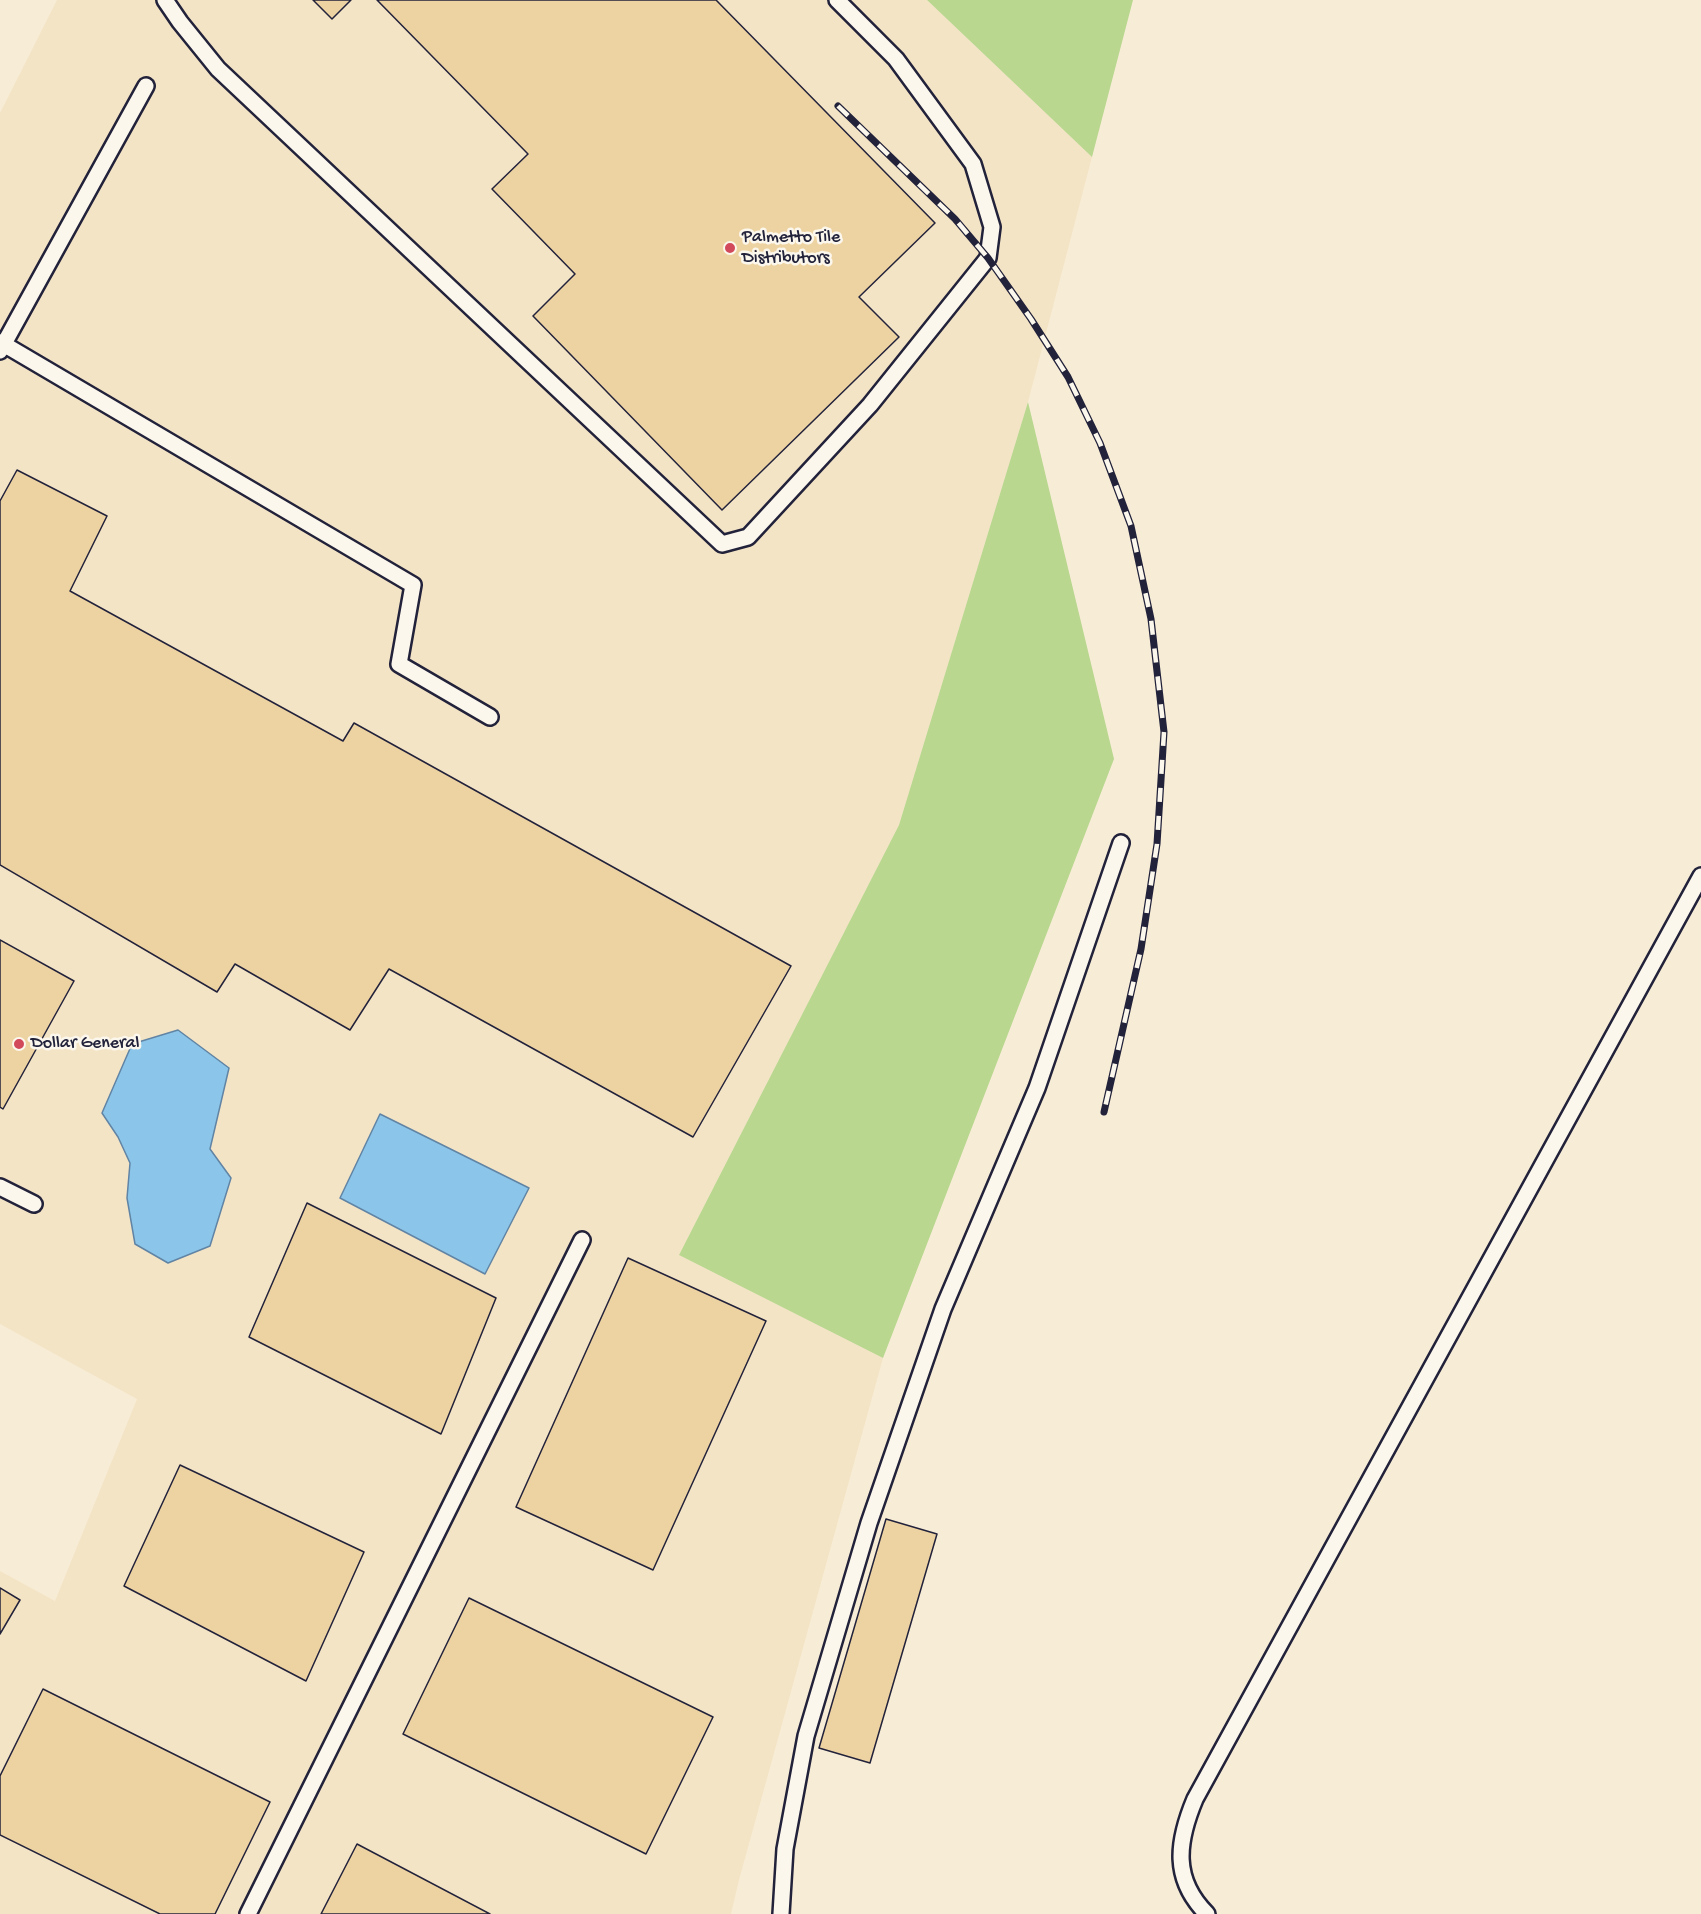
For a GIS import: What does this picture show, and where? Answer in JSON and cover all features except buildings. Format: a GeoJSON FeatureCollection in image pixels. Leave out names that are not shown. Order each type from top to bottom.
{"type":"FeatureCollection","features":[{"type":"Feature","properties":{"kind":"lane"},"geometry":{"type":"LineString","coordinates":[[165,0],[218,69],[722,544],[748,537],[870,405],[988,258],[992,227],[973,164],[896,59],[837,0]]}},
{"type":"Feature","properties":{"kind":"lane"},"geometry":{"type":"LineString","coordinates":[[146,86],[1,346],[413,585],[399,664],[490,717]]}},
{"type":"Feature","properties":{"kind":"lane"},"geometry":{"type":"LineString","coordinates":[[781,1914],[785,1849],[806,1736],[869,1522],[943,1309],[1037,1088],[1120,843]]}},
{"type":"Feature","properties":{"kind":"lane"},"geometry":{"type":"LineString","coordinates":[[1207,1914],[1185,1882],[1180,1849],[1185,1823],[1195,1799],[1701,876]]}},
{"type":"Feature","properties":{"kind":"lane"},"geometry":{"type":"LineString","coordinates":[[0,1187],[34,1204]]}},
{"type":"Feature","properties":{"kind":"lane"},"geometry":{"type":"LineString","coordinates":[[248,1914],[582,1240]]}},
{"type":"Feature","properties":{"kind":"shaded area"},"geometry":{"type":"Polygon","coordinates":[[[57,0],[927,0],[1092,157],[1028,402],[899,825],[679,1255],[883,1358],[731,1914],[0,1914],[0,1571],[55,1601],[137,1399],[0,1324],[0,113],[57,0]]]}},
{"type":"Feature","properties":{"kind":"green space"},"geometry":{"type":"Polygon","coordinates":[[[927,0],[1133,0],[1092,157],[927,0]]]}},
{"type":"Feature","properties":{"kind":"green space"},"geometry":{"type":"Polygon","coordinates":[[[1028,402],[1114,759],[883,1358],[679,1255],[899,825],[1028,402]]]}},
{"type":"Feature","properties":{"kind":"water"},"geometry":{"type":"Polygon","coordinates":[[[178,1030],[229,1068],[210,1149],[231,1178],[210,1246],[168,1263],[135,1244],[127,1198],[130,1163],[118,1137],[102,1113],[132,1044],[178,1030]]]}},
{"type":"Feature","properties":{"kind":"water"},"geometry":{"type":"Polygon","coordinates":[[[380,1114],[529,1188],[485,1274],[340,1198],[380,1114]]]}},
{"type":"Feature","properties":{"kind":"railway"},"geometry":{"type":"LineString","coordinates":[[838,106],[955,219],[988,258],[1031,319],[1068,377],[1100,443],[1131,526],[1151,619],[1164,732],[1157,844],[1141,949],[1104,1112]]}},
{"type":"Feature","properties":{"kind":"place","name":"Palmetto Tile Distributors"},"geometry":{"type":"Point","coordinates":[730,248]}},
{"type":"Feature","properties":{"kind":"place","name":"Dollar General"},"geometry":{"type":"Point","coordinates":[19,1044]}}]}
